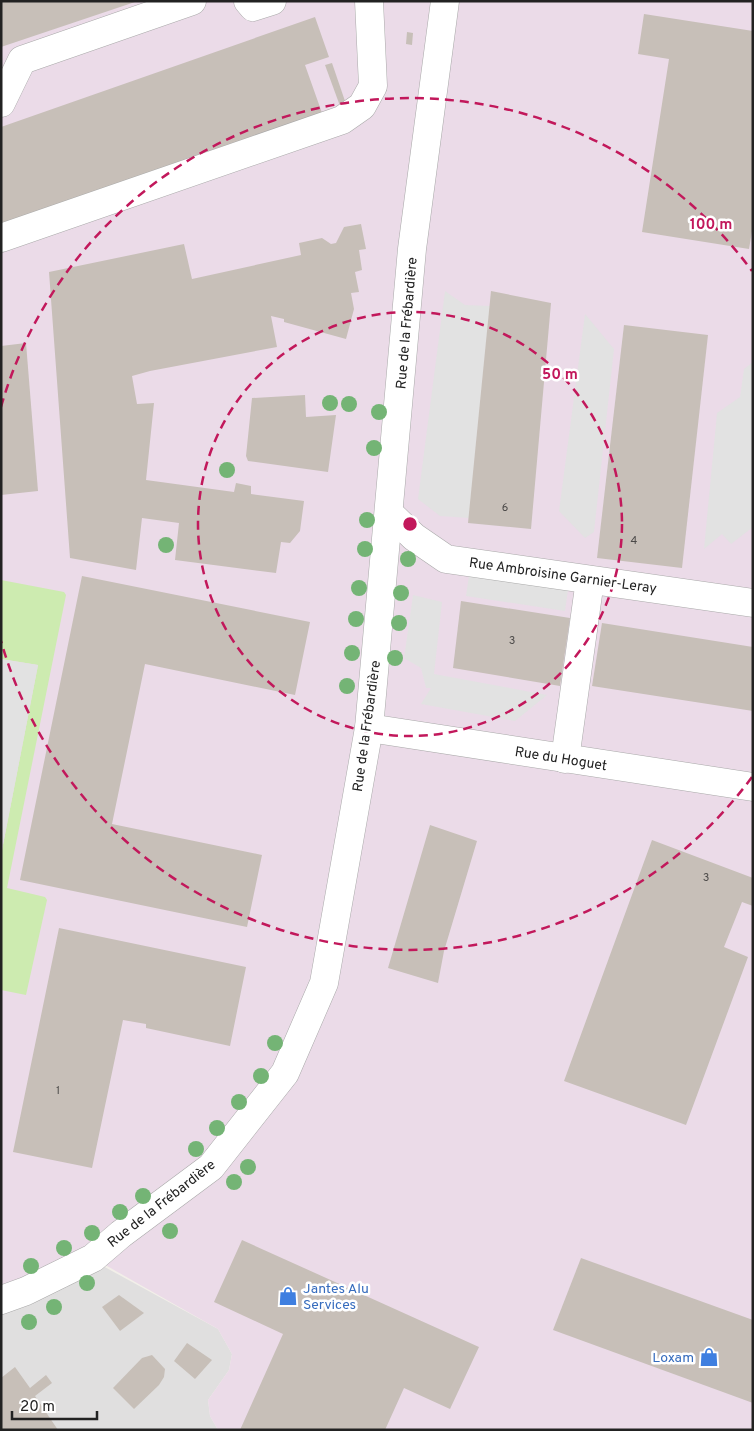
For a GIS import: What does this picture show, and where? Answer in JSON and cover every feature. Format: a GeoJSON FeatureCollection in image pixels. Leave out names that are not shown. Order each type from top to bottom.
{"type":"FeatureCollection","features":[{"type":"Feature","properties":{"kind":"street"},"geometry":{"type":"LineString","coordinates":[[1,103],[22,60],[192,1]]}},
{"type":"Feature","properties":{"kind":"street"},"geometry":{"type":"LineString","coordinates":[[248,1],[253,7],[272,1]]}},
{"type":"Feature","properties":{"kind":"street"},"geometry":{"type":"LineString","coordinates":[[1,238],[342,120],[362,106],[373,86],[369,1]]}},
{"type":"Feature","properties":{"kind":"street","name":"Rue de la Frébardière"},"geometry":{"type":"LineString","coordinates":[[1,1300],[26,1291],[93,1258],[121,1234],[211,1167],[285,1073],[324,983],[369,728],[412,249],[445,1]]}},
{"type":"Feature","properties":{"kind":"street","name":"Rue Ambroisine Garnier-Leray"},"geometry":{"type":"LineString","coordinates":[[389,513],[414,537],[446,559],[753,604]]}},
{"type":"Feature","properties":{"kind":"street"},"geometry":{"type":"LineString","coordinates":[[565,759],[590,580]]}},
{"type":"Feature","properties":{"kind":"street","name":"Rue du Hoguet"},"geometry":{"type":"LineString","coordinates":[[369,728],[753,787]]}},
{"type":"Feature","properties":{"kind":"shaded area"},"geometry":{"type":"Polygon","coordinates":[[[1,1],[753,1],[753,1430],[218,1430],[210,1416],[208,1400],[229,1370],[232,1354],[218,1329],[93,1258],[1,1300],[1,1]]]}},
{"type":"Feature","properties":{"kind":"shaded area"},"geometry":{"type":"Polygon","coordinates":[[[445,291],[465,305],[490,306],[469,518],[440,516],[418,499],[445,291]]]}},
{"type":"Feature","properties":{"kind":"shaded area"},"geometry":{"type":"Polygon","coordinates":[[[585,314],[614,349],[594,532],[585,538],[559,511],[585,314]]]}},
{"type":"Feature","properties":{"kind":"shaded area"},"geometry":{"type":"Polygon","coordinates":[[[753,362],[753,527],[731,544],[722,534],[704,549],[717,413],[740,397],[744,369],[753,362]]]}},
{"type":"Feature","properties":{"kind":"shaded area"},"geometry":{"type":"Polygon","coordinates":[[[471,562],[570,576],[565,611],[466,596],[471,562]]]}},
{"type":"Feature","properties":{"kind":"shaded area"},"geometry":{"type":"Polygon","coordinates":[[[413,595],[442,602],[434,674],[547,695],[515,721],[421,704],[431,688],[426,688],[421,668],[404,658],[413,595]]]}},
{"type":"Feature","properties":{"kind":"shaded area"},"geometry":{"type":"Polygon","coordinates":[[[1,659],[38,665],[1,855],[1,659]]]}},
{"type":"Feature","properties":{"kind":"shaded area"},"geometry":{"type":"Polygon","coordinates":[[[90,1259],[218,1329],[232,1354],[229,1370],[208,1400],[210,1416],[218,1430],[1,1430],[1,1297],[90,1259]]]}},
{"type":"Feature","properties":{"kind":"green space"},"geometry":{"type":"Polygon","coordinates":[[[1,580],[64,592],[66,595],[7,888],[45,897],[47,900],[26,995],[1,990],[1,855],[38,665],[1,659],[1,580]]]}},
{"type":"Feature","properties":{"kind":"building"},"geometry":{"type":"Polygon","coordinates":[[[1,1],[135,1],[135,2],[1,47],[1,1]]]}},
{"type":"Feature","properties":{"kind":"building"},"geometry":{"type":"Polygon","coordinates":[[[644,14],[753,31],[753,225],[749,249],[642,232],[669,59],[638,54],[644,14]]]}},
{"type":"Feature","properties":{"kind":"building"},"geometry":{"type":"Polygon","coordinates":[[[315,17],[329,57],[305,65],[322,113],[1,225],[1,127],[315,17]]]}},
{"type":"Feature","properties":{"kind":"building"},"geometry":{"type":"Polygon","coordinates":[[[407,32],[413,33],[412,45],[406,44],[407,32]]]}},
{"type":"Feature","properties":{"kind":"building"},"geometry":{"type":"Polygon","coordinates":[[[332,63],[346,104],[340,106],[325,65],[332,63]]]}},
{"type":"Feature","properties":{"kind":"building"},"geometry":{"type":"Polygon","coordinates":[[[361,224],[366,249],[359,250],[362,270],[355,272],[359,292],[351,293],[354,309],[346,339],[284,322],[284,319],[271,316],[277,347],[132,376],[137,404],[154,403],[146,480],[234,492],[236,483],[251,486],[251,494],[304,501],[300,531],[290,543],[281,542],[276,573],[175,560],[179,523],[142,518],[136,570],[70,558],[49,272],[184,244],[192,279],[301,255],[299,243],[322,238],[331,244],[336,243],[344,227],[361,224]]]}},
{"type":"Feature","properties":{"kind":"building"},"geometry":{"type":"Polygon","coordinates":[[[491,291],[551,303],[531,529],[468,523],[491,291]]]}},
{"type":"Feature","properties":{"kind":"building"},"geometry":{"type":"Polygon","coordinates":[[[624,325],[708,335],[682,568],[597,558],[624,325]]]}},
{"type":"Feature","properties":{"kind":"building"},"geometry":{"type":"Polygon","coordinates":[[[26,343],[38,491],[1,495],[1,346],[26,343]]]}},
{"type":"Feature","properties":{"kind":"building"},"geometry":{"type":"Polygon","coordinates":[[[305,395],[306,417],[336,415],[328,472],[248,461],[246,456],[252,398],[305,395]]]}},
{"type":"Feature","properties":{"kind":"building"},"geometry":{"type":"Polygon","coordinates":[[[82,576],[310,622],[295,695],[145,664],[112,824],[262,855],[247,927],[20,880],[82,576]]]}},
{"type":"Feature","properties":{"kind":"building"},"geometry":{"type":"Polygon","coordinates":[[[461,601],[570,618],[560,686],[453,668],[461,601]]]}},
{"type":"Feature","properties":{"kind":"building"},"geometry":{"type":"Polygon","coordinates":[[[602,623],[753,647],[753,711],[592,686],[602,623]]]}},
{"type":"Feature","properties":{"kind":"building"},"geometry":{"type":"Polygon","coordinates":[[[430,825],[477,841],[444,951],[438,983],[388,968],[430,825]]]}},
{"type":"Feature","properties":{"kind":"building"},"geometry":{"type":"Polygon","coordinates":[[[652,840],[753,878],[753,906],[742,902],[724,947],[748,957],[686,1125],[564,1081],[652,840]]]}},
{"type":"Feature","properties":{"kind":"building"},"geometry":{"type":"Polygon","coordinates":[[[59,928],[246,967],[230,1046],[146,1028],[146,1024],[123,1020],[92,1168],[13,1152],[59,928]]]}},
{"type":"Feature","properties":{"kind":"building"},"geometry":{"type":"Polygon","coordinates":[[[242,1240],[479,1347],[450,1409],[404,1388],[385,1430],[240,1430],[283,1334],[214,1302],[242,1240]]]}},
{"type":"Feature","properties":{"kind":"building"},"geometry":{"type":"Polygon","coordinates":[[[581,1258],[753,1320],[753,1403],[553,1330],[581,1258]]]}},
{"type":"Feature","properties":{"kind":"building"},"geometry":{"type":"Polygon","coordinates":[[[119,1295],[144,1313],[120,1331],[102,1307],[119,1295]]]}},
{"type":"Feature","properties":{"kind":"building"},"geometry":{"type":"Polygon","coordinates":[[[187,1343],[212,1360],[195,1379],[174,1361],[187,1343]]]}},
{"type":"Feature","properties":{"kind":"building"},"geometry":{"type":"Polygon","coordinates":[[[152,1355],[165,1369],[164,1377],[159,1385],[134,1409],[113,1388],[142,1358],[152,1355]]]}},
{"type":"Feature","properties":{"kind":"building"},"geometry":{"type":"Polygon","coordinates":[[[15,1367],[30,1388],[46,1375],[52,1383],[35,1396],[58,1430],[1,1430],[1,1378],[15,1367]]]}},
{"type":"Feature","properties":{"kind":"place","name":"Jantes Alu Services"},"geometry":{"type":"Point","coordinates":[288,1296]}},
{"type":"Feature","properties":{"kind":"place","name":"Loxam"},"geometry":{"type":"Point","coordinates":[709,1357]}}]}
